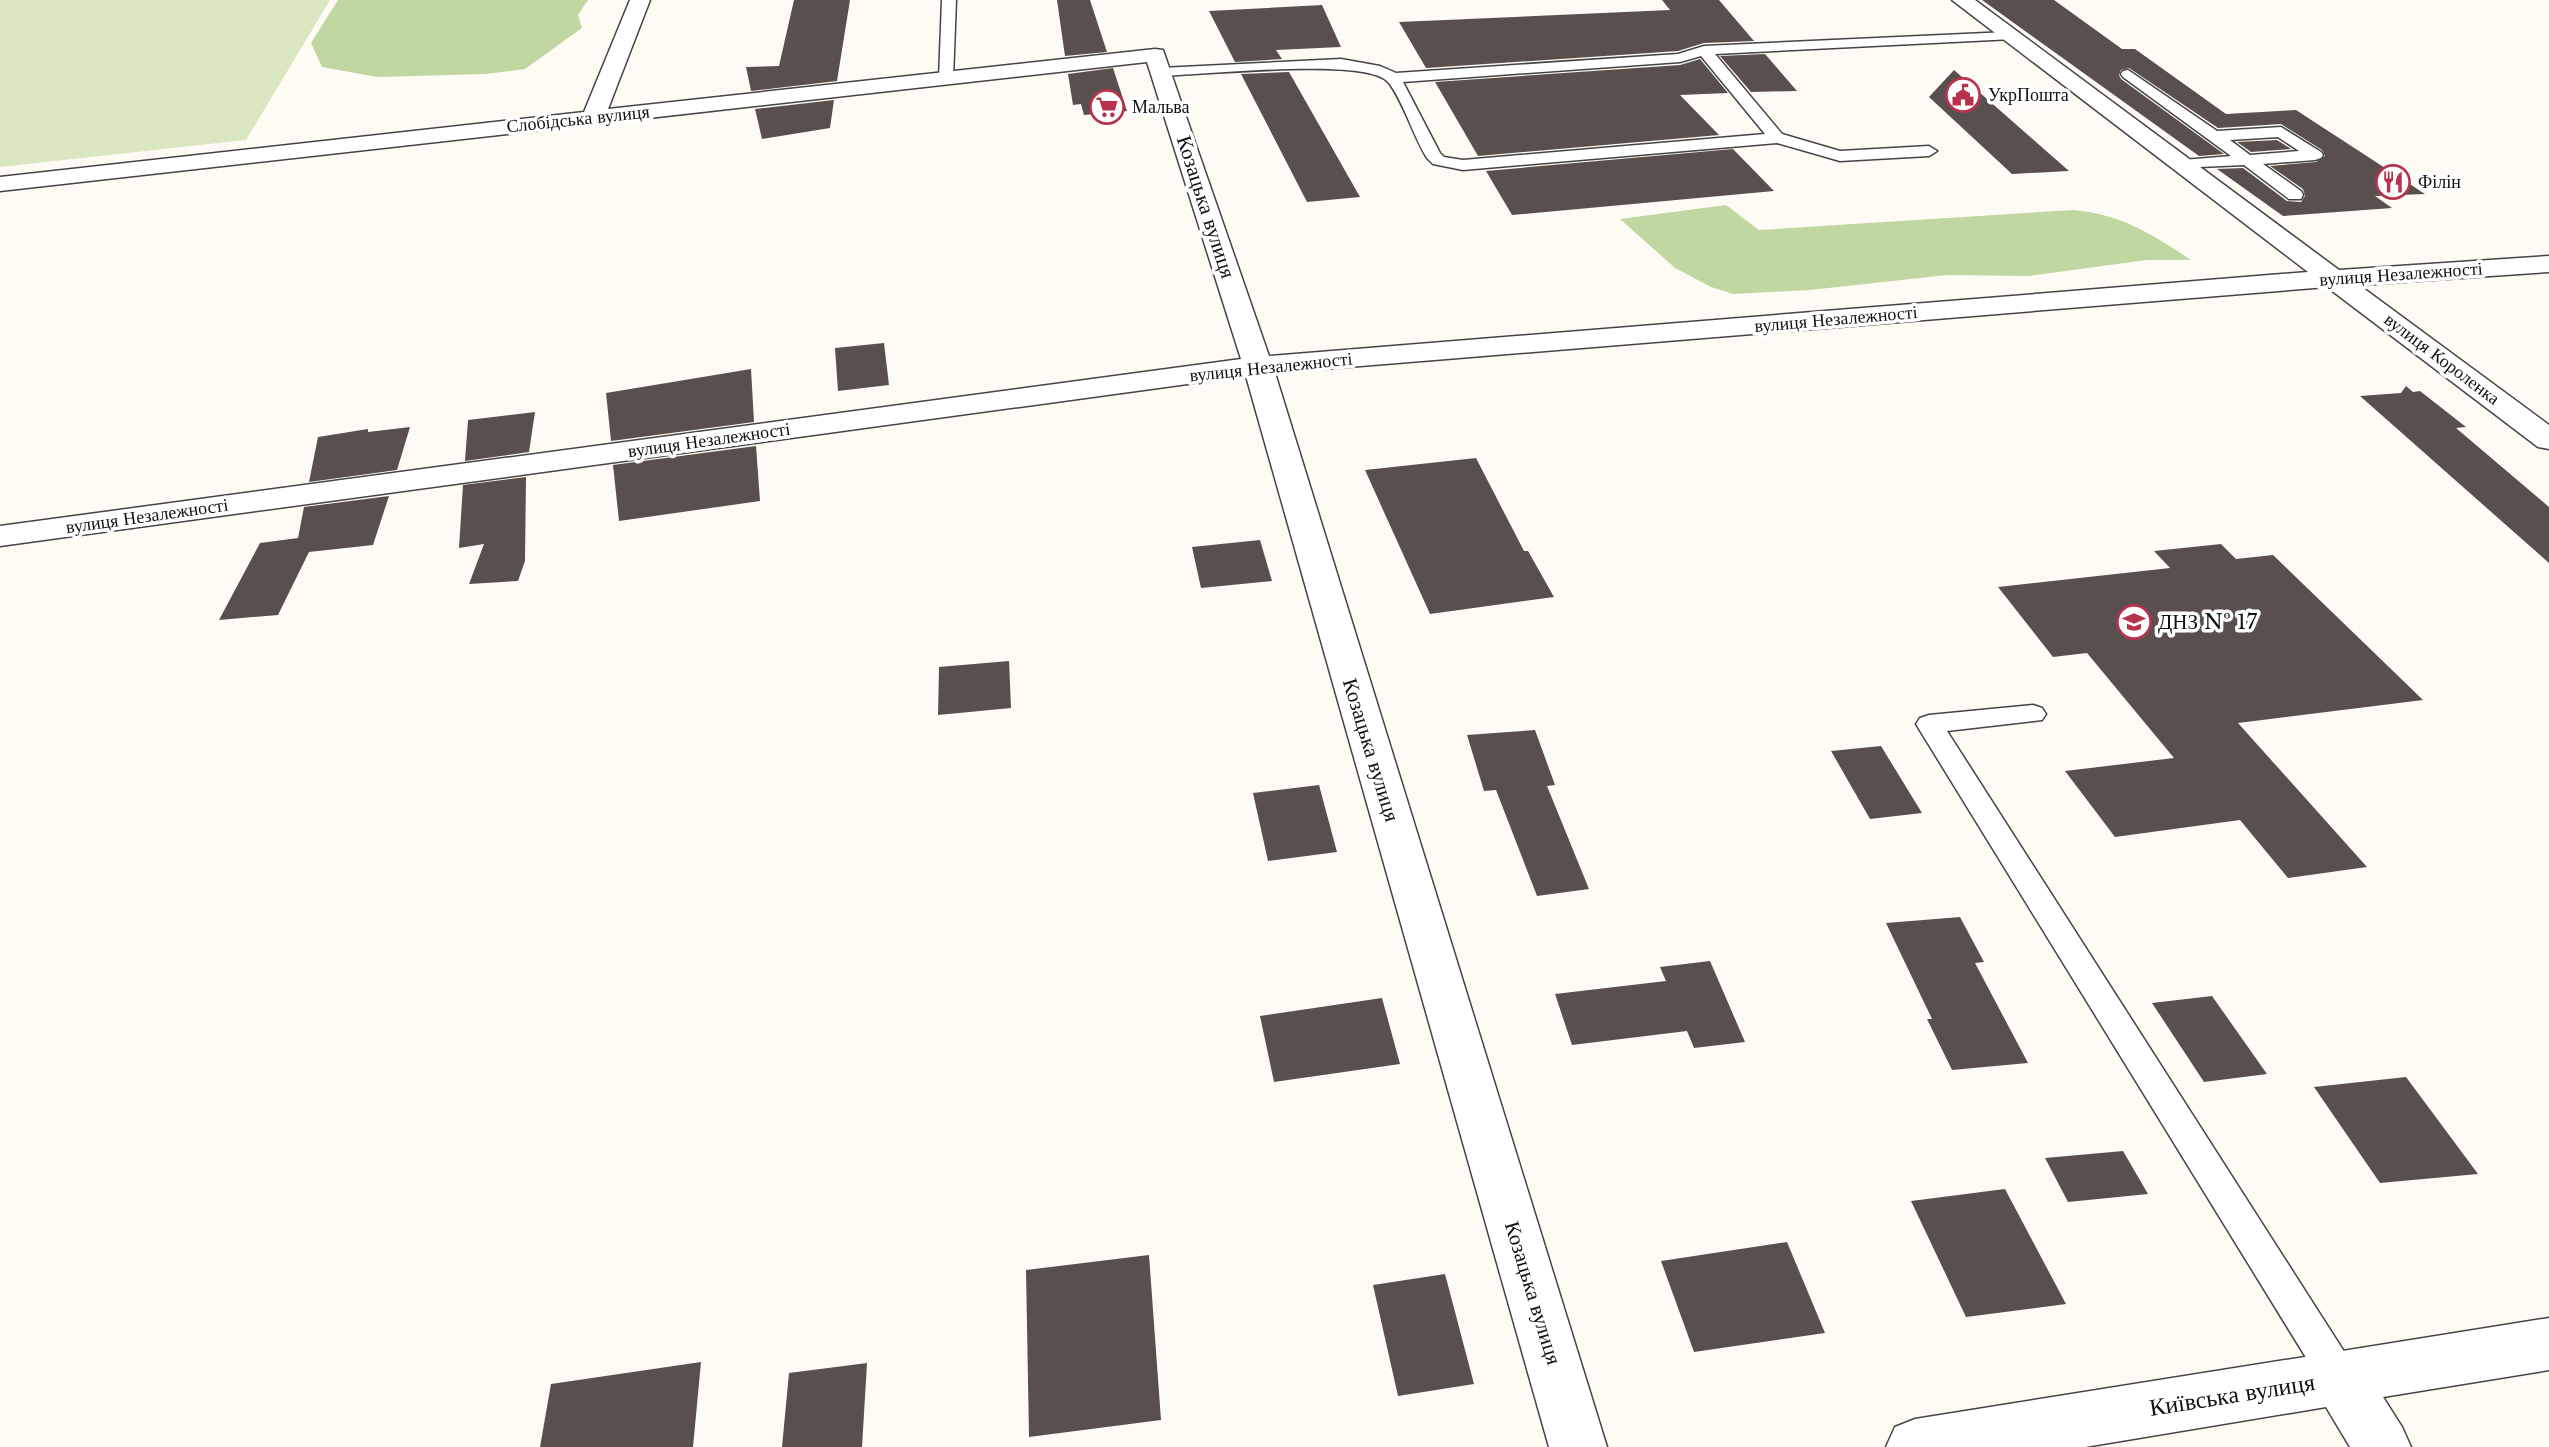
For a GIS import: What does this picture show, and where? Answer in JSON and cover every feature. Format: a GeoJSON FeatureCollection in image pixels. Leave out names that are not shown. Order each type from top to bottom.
{"type":"FeatureCollection","features":[{"type":"Feature","properties":{"kind":"street"},"geometry":{"type":"LineString","coordinates":[[593,118],[640,0]]}},
{"type":"Feature","properties":{"kind":"street","name":"вулиця Короленка"},"geometry":{"type":"LineString","coordinates":[[1962,0],[2549,440]]}},
{"type":"Feature","properties":{"kind":"street","name":"Слобідська вулиця"},"geometry":{"type":"LineString","coordinates":[[0,184],[946,79],[1158,64]]}},
{"type":"Feature","properties":{"kind":"street","name":"Козацька вулиця"},"geometry":{"type":"LineString","coordinates":[[1158,64],[1258,366],[1578,1447]]}},
{"type":"Feature","properties":{"kind":"street","name":"вулиця Незалежності"},"geometry":{"type":"LineString","coordinates":[[0,536],[1258,366],[2335,278],[2549,264]]}},
{"type":"Feature","properties":{"kind":"street","name":"Київська вулиця"},"geometry":{"type":"LineString","coordinates":[[1915,1447],[2549,1344]]}},
{"type":"Feature","properties":{"kind":"street"},"geometry":{"type":"LineString","coordinates":[[2339,1377],[2382,1447]]}},
{"type":"Feature","properties":{"kind":"lane"},"geometry":{"type":"LineString","coordinates":[[946,79],[949,0]]}},
{"type":"Feature","properties":{"kind":"lane"},"geometry":{"type":"LineString","coordinates":[[1158,64],[1341,64],[1375,69],[1394,78],[1680,58],[1704,50],[2008,36]]}},
{"type":"Feature","properties":{"kind":"lane"},"geometry":{"type":"LineString","coordinates":[[1704,50],[1777,138]]}},
{"type":"Feature","properties":{"kind":"lane"},"geometry":{"type":"LineString","coordinates":[[2129,74],[2295,195]]}},
{"type":"Feature","properties":{"kind":"lane"},"geometry":{"type":"LineString","coordinates":[[1394,78],[1433,155],[1448,163],[1463,165],[1777,138],[1796,140],[1814,151],[1841,156],[1929,151]]}},
{"type":"Feature","properties":{"kind":"lane"},"geometry":{"type":"LineString","coordinates":[[2183,165],[2315,155],[2281,132],[2215,136]]}},
{"type":"Feature","properties":{"kind":"lane"},"geometry":{"type":"LineString","coordinates":[[2033,715],[1928,724],[2339,1377]]}},
{"type":"Feature","properties":{"kind":"green space"},"geometry":{"type":"Polygon","coordinates":[[[0,0],[330,0],[246,140],[0,167],[0,0]]]}},
{"type":"Feature","properties":{"kind":"green space"},"geometry":{"type":"Polygon","coordinates":[[[338,0],[588,0],[578,15],[582,28],[525,69],[486,74],[377,77],[322,67],[311,43],[338,0]]]}},
{"type":"Feature","properties":{"kind":"green space"},"geometry":{"type":"Polygon","coordinates":[[[1726,205],[1759,230],[2073,210],[2090,212],[2135,227],[2191,260],[2147,260],[2029,276],[1947,275],[1810,290],[1733,294],[1711,287],[1675,268],[1620,219],[1726,205]]]}},
{"type":"Feature","properties":{"kind":"building"},"geometry":{"type":"Polygon","coordinates":[[[794,0],[850,0],[837,81],[751,91],[746,67],[779,66],[794,0]]]}},
{"type":"Feature","properties":{"kind":"building"},"geometry":{"type":"Polygon","coordinates":[[[1057,0],[1090,0],[1107,52],[1065,56],[1057,0]]]}},
{"type":"Feature","properties":{"kind":"building"},"geometry":{"type":"Polygon","coordinates":[[[1662,0],[1719,0],[1754,41],[1704,43],[1678,51],[1426,68],[1399,22],[1670,10],[1662,0]]]}},
{"type":"Feature","properties":{"kind":"building"},"geometry":{"type":"Polygon","coordinates":[[[1982,0],[2054,0],[2122,49],[2135,49],[2226,114],[2296,110],[2425,194],[2375,196],[2392,208],[2283,216],[2217,169],[2243,168],[2287,201],[2301,202],[2305,196],[2303,189],[2270,166],[2316,162],[2325,156],[2322,150],[2281,124],[2218,128],[2129,68],[2121,70],[2121,79],[2224,154],[2199,156],[1982,0]]]}},
{"type":"Feature","properties":{"kind":"building"},"geometry":{"type":"Polygon","coordinates":[[[1322,5],[1341,47],[1276,50],[1282,59],[1235,62],[1209,11],[1322,5]]]}},
{"type":"Feature","properties":{"kind":"building"},"geometry":{"type":"Polygon","coordinates":[[[1765,54],[1797,91],[1751,92],[1720,56],[1765,54]]]}},
{"type":"Feature","properties":{"kind":"building"},"geometry":{"type":"Polygon","coordinates":[[[1700,59],[1728,93],[1680,95],[1719,135],[1478,156],[1435,82],[1680,65],[1700,59]]]}},
{"type":"Feature","properties":{"kind":"building"},"geometry":{"type":"Polygon","coordinates":[[[1113,68],[1127,111],[1084,115],[1081,104],[1073,105],[1068,74],[1113,68]]]}},
{"type":"Feature","properties":{"kind":"building"},"geometry":{"type":"Polygon","coordinates":[[[1954,70],[2069,171],[2012,174],[1929,97],[1954,70]]]}},
{"type":"Feature","properties":{"kind":"building"},"geometry":{"type":"Polygon","coordinates":[[[1289,72],[1360,197],[1307,202],[1241,74],[1289,72]]]}},
{"type":"Feature","properties":{"kind":"building"},"geometry":{"type":"Polygon","coordinates":[[[834,100],[830,128],[762,139],[755,109],[834,100]]]}},
{"type":"Feature","properties":{"kind":"building"},"geometry":{"type":"Polygon","coordinates":[[[2277,140],[2291,149],[2251,152],[2237,142],[2277,140]]]}},
{"type":"Feature","properties":{"kind":"building"},"geometry":{"type":"Polygon","coordinates":[[[1733,149],[1774,191],[1512,215],[1486,171],[1733,149]]]}},
{"type":"Feature","properties":{"kind":"building"},"geometry":{"type":"Polygon","coordinates":[[[884,343],[889,385],[838,391],[835,348],[884,343]]]}},
{"type":"Feature","properties":{"kind":"building"},"geometry":{"type":"Polygon","coordinates":[[[751,369],[754,422],[611,441],[606,393],[751,369]]]}},
{"type":"Feature","properties":{"kind":"building"},"geometry":{"type":"Polygon","coordinates":[[[2406,386],[2413,392],[2420,391],[2466,427],[2456,428],[2549,507],[2549,563],[2360,396],[2401,393],[2406,386]]]}},
{"type":"Feature","properties":{"kind":"building"},"geometry":{"type":"Polygon","coordinates":[[[535,412],[529,452],[465,461],[468,420],[535,412]]]}},
{"type":"Feature","properties":{"kind":"building"},"geometry":{"type":"Polygon","coordinates":[[[410,427],[397,470],[309,482],[318,437],[368,429],[368,432],[410,427]]]}},
{"type":"Feature","properties":{"kind":"building"},"geometry":{"type":"Polygon","coordinates":[[[756,446],[760,501],[619,521],[613,465],[756,446]]]}},
{"type":"Feature","properties":{"kind":"building"},"geometry":{"type":"Polygon","coordinates":[[[1476,458],[1524,551],[1528,551],[1554,597],[1430,614],[1365,470],[1476,458]]]}},
{"type":"Feature","properties":{"kind":"building"},"geometry":{"type":"Polygon","coordinates":[[[526,477],[525,561],[518,581],[469,584],[484,544],[459,548],[463,485],[526,477]]]}},
{"type":"Feature","properties":{"kind":"building"},"geometry":{"type":"Polygon","coordinates":[[[389,496],[373,545],[309,552],[278,615],[219,620],[260,543],[298,538],[304,507],[389,496]]]}},
{"type":"Feature","properties":{"kind":"building"},"geometry":{"type":"Polygon","coordinates":[[[1260,540],[1272,581],[1201,588],[1192,547],[1260,540]]]}},
{"type":"Feature","properties":{"kind":"building"},"geometry":{"type":"Polygon","coordinates":[[[2221,544],[2236,559],[2273,555],[2423,700],[2238,723],[2367,867],[2288,878],[2240,820],[2115,837],[2065,771],[2174,758],[2087,653],[2053,657],[1998,587],[2170,568],[2154,551],[2221,544]]]}},
{"type":"Feature","properties":{"kind":"building"},"geometry":{"type":"Polygon","coordinates":[[[1009,661],[1011,708],[938,715],[939,667],[1009,661]]]}},
{"type":"Feature","properties":{"kind":"building"},"geometry":{"type":"Polygon","coordinates":[[[1535,730],[1555,785],[1547,786],[1589,889],[1537,896],[1496,790],[1484,791],[1467,735],[1535,730]]]}},
{"type":"Feature","properties":{"kind":"building"},"geometry":{"type":"Polygon","coordinates":[[[1881,746],[1922,813],[1870,819],[1831,751],[1881,746]]]}},
{"type":"Feature","properties":{"kind":"building"},"geometry":{"type":"Polygon","coordinates":[[[1319,785],[1337,852],[1268,861],[1253,793],[1319,785]]]}},
{"type":"Feature","properties":{"kind":"building"},"geometry":{"type":"Polygon","coordinates":[[[1960,917],[1984,962],[1975,963],[2028,1063],[1952,1070],[1927,1019],[1932,1019],[1886,923],[1960,917]]]}},
{"type":"Feature","properties":{"kind":"building"},"geometry":{"type":"Polygon","coordinates":[[[1710,961],[1745,1042],[1694,1048],[1687,1031],[1572,1045],[1555,994],[1666,981],[1660,967],[1710,961]]]}},
{"type":"Feature","properties":{"kind":"building"},"geometry":{"type":"Polygon","coordinates":[[[2212,996],[2267,1074],[2204,1082],[2152,1003],[2212,996]]]}},
{"type":"Feature","properties":{"kind":"building"},"geometry":{"type":"Polygon","coordinates":[[[1382,998],[1400,1064],[1274,1082],[1260,1016],[1382,998]]]}},
{"type":"Feature","properties":{"kind":"building"},"geometry":{"type":"Polygon","coordinates":[[[2406,1077],[2478,1174],[2380,1183],[2314,1087],[2406,1077]]]}},
{"type":"Feature","properties":{"kind":"building"},"geometry":{"type":"Polygon","coordinates":[[[2123,1151],[2148,1194],[2068,1202],[2045,1158],[2123,1151]]]}},
{"type":"Feature","properties":{"kind":"building"},"geometry":{"type":"Polygon","coordinates":[[[2005,1189],[2066,1304],[1966,1317],[1911,1201],[2005,1189]]]}},
{"type":"Feature","properties":{"kind":"building"},"geometry":{"type":"Polygon","coordinates":[[[1787,1242],[1825,1333],[1694,1352],[1661,1261],[1787,1242]]]}},
{"type":"Feature","properties":{"kind":"building"},"geometry":{"type":"Polygon","coordinates":[[[1149,1255],[1161,1420],[1029,1437],[1026,1270],[1149,1255]]]}},
{"type":"Feature","properties":{"kind":"building"},"geometry":{"type":"Polygon","coordinates":[[[1445,1274],[1474,1384],[1398,1396],[1373,1285],[1445,1274]]]}},
{"type":"Feature","properties":{"kind":"building"},"geometry":{"type":"Polygon","coordinates":[[[701,1362],[693,1447],[540,1447],[551,1384],[701,1362]]]}},
{"type":"Feature","properties":{"kind":"building"},"geometry":{"type":"Polygon","coordinates":[[[867,1363],[862,1447],[782,1447],[789,1373],[867,1363]]]}},
{"type":"Feature","properties":{"kind":"place","name":"УкрПошта"},"geometry":{"type":"Point","coordinates":[1963,95]}},
{"type":"Feature","properties":{"kind":"place","name":"Мальва"},"geometry":{"type":"Point","coordinates":[1107,107]}},
{"type":"Feature","properties":{"kind":"place","name":"Філін"},"geometry":{"type":"Point","coordinates":[2393,182]}},
{"type":"Feature","properties":{"kind":"place","name":"ДНЗ № 17"},"geometry":{"type":"Point","coordinates":[2134,622]}}]}
